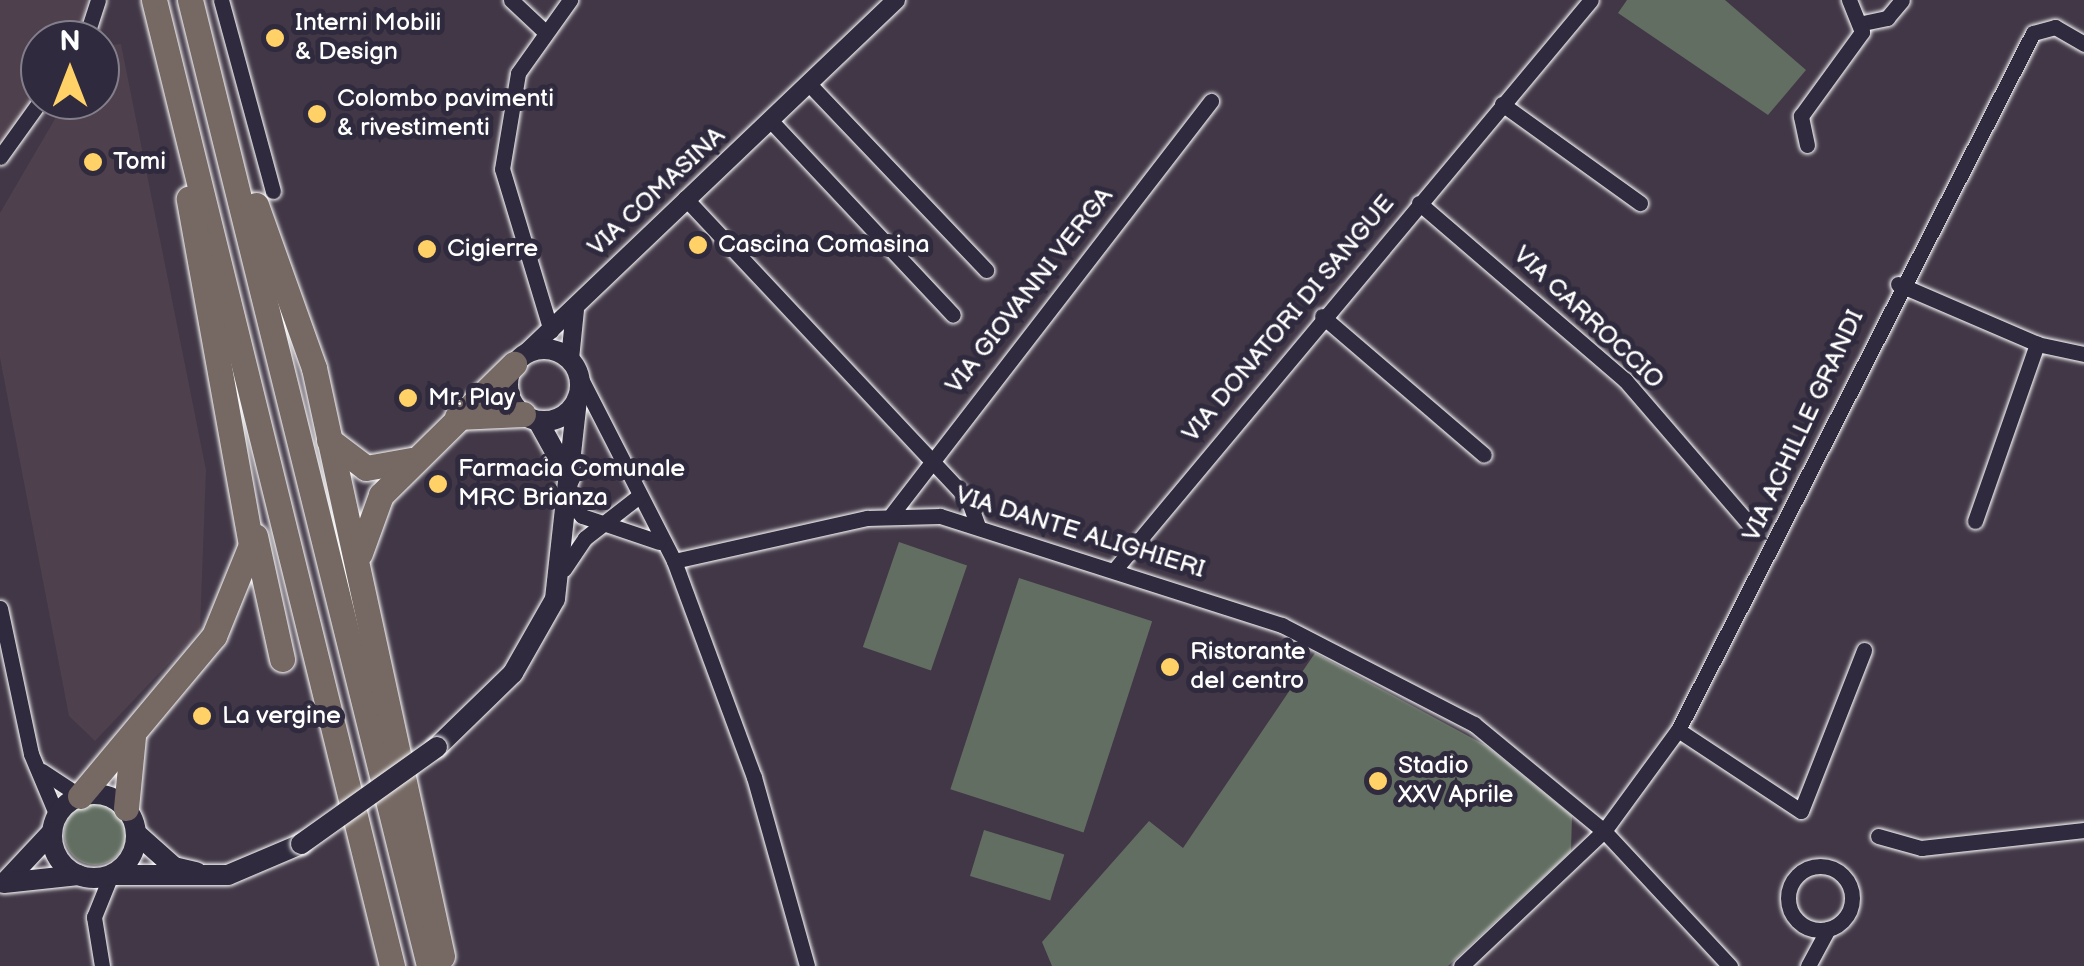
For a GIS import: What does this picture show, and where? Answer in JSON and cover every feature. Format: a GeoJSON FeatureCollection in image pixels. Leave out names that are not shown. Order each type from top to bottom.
{"type":"FeatureCollection","features":[{"type":"Feature","properties":{"kind":"highway"},"geometry":{"type":"LineString","coordinates":[[154,0],[392,966]]}},
{"type":"Feature","properties":{"kind":"highway"},"geometry":{"type":"LineString","coordinates":[[190,0],[429,966]]}},
{"type":"Feature","properties":{"kind":"highway"},"geometry":{"type":"LineString","coordinates":[[201,40],[310,355],[360,566],[444,966]]}},
{"type":"Feature","properties":{"kind":"highway"},"geometry":{"type":"LineString","coordinates":[[179,105],[214,359],[282,659]]}},
{"type":"Feature","properties":{"kind":"highway"},"geometry":{"type":"LineString","coordinates":[[360,566],[365,522],[412,460],[521,358]]}},
{"type":"Feature","properties":{"kind":"highway"},"geometry":{"type":"LineString","coordinates":[[453,418],[530,418]]}},
{"type":"Feature","properties":{"kind":"highway"},"geometry":{"type":"LineString","coordinates":[[329,440],[366,468],[412,460]]}},
{"type":"Feature","properties":{"kind":"highway"},"geometry":{"type":"LineString","coordinates":[[80,796],[136,726],[195,662],[241,587],[251,522]]}},
{"type":"Feature","properties":{"kind":"highway"},"geometry":{"type":"LineString","coordinates":[[126,808],[136,726]]}},
{"type":"Feature","properties":{"kind":"main road"},"geometry":{"type":"LineString","coordinates":[[2,885],[78,875],[228,875],[301,844],[437,747],[513,673],[564,570],[572,495],[577,399],[574,367],[521,358],[509,397],[530,418],[572,495]]}},
{"type":"Feature","properties":{"kind":"main road"},"geometry":{"type":"LineString","coordinates":[[530,418],[561,417],[577,399]]}},
{"type":"Feature","properties":{"kind":"main road"},"geometry":{"type":"LineString","coordinates":[[2,885],[80,796],[105,795],[126,808],[137,834],[174,867],[228,875]]}},
{"type":"Feature","properties":{"kind":"main road"},"geometry":{"type":"LineString","coordinates":[[54,824],[58,858],[78,875]]}},
{"type":"Feature","properties":{"kind":"main road"},"geometry":{"type":"LineString","coordinates":[[111,875],[130,858],[137,834]]}},
{"type":"Feature","properties":{"kind":"street"},"geometry":{"type":"LineString","coordinates":[[222,0],[272,191]]}},
{"type":"Feature","properties":{"kind":"street"},"geometry":{"type":"LineString","coordinates":[[511,0],[542,29]]}},
{"type":"Feature","properties":{"kind":"street"},"geometry":{"type":"LineString","coordinates":[[551,331],[502,169],[518,73],[542,29],[570,0]]}},
{"type":"Feature","properties":{"kind":"street","name":"VIA COMASINA"},"geometry":{"type":"LineString","coordinates":[[521,358],[896,0]]}},
{"type":"Feature","properties":{"kind":"street","name":"VIA DONATORI DI SANGUE"},"geometry":{"type":"LineString","coordinates":[[1116,568],[1322,316],[1591,0]]}},
{"type":"Feature","properties":{"kind":"street"},"geometry":{"type":"LineString","coordinates":[[1849,0],[1863,22]]}},
{"type":"Feature","properties":{"kind":"street"},"geometry":{"type":"LineString","coordinates":[[1807,145],[1801,116],[1863,22],[1887,18],[1902,0]]}},
{"type":"Feature","properties":{"kind":"street","name":"VIA ACHILLE GRANDI"},"geometry":{"type":"LineString","coordinates":[[1461,966],[1604,831],[1678,730],[1828,446],[1898,284],[2033,33],[2055,27],[2084,44]]}},
{"type":"Feature","properties":{"kind":"street"},"geometry":{"type":"LineString","coordinates":[[809,84],[986,270]]}},
{"type":"Feature","properties":{"kind":"street","name":"VIA GIOVANNI VERGA"},"geometry":{"type":"LineString","coordinates":[[892,514],[929,460],[1211,101]]}},
{"type":"Feature","properties":{"kind":"street"},"geometry":{"type":"LineString","coordinates":[[1502,104],[1640,202]]}},
{"type":"Feature","properties":{"kind":"street"},"geometry":{"type":"LineString","coordinates":[[0,157],[27,120]]}},
{"type":"Feature","properties":{"kind":"street"},"geometry":{"type":"LineString","coordinates":[[770,120],[952,315]]}},
{"type":"Feature","properties":{"kind":"street"},"geometry":{"type":"LineString","coordinates":[[685,198],[968,499],[977,524]]}},
{"type":"Feature","properties":{"kind":"street","name":"VIA CARROCCIO"},"geometry":{"type":"LineString","coordinates":[[1419,203],[1625,380],[1751,526]]}},
{"type":"Feature","properties":{"kind":"street"},"geometry":{"type":"LineString","coordinates":[[1898,284],[2037,344],[2084,354]]}},
{"type":"Feature","properties":{"kind":"street"},"geometry":{"type":"LineString","coordinates":[[580,300],[574,367],[658,542],[674,561],[754,778],[807,966]]}},
{"type":"Feature","properties":{"kind":"street"},"geometry":{"type":"LineString","coordinates":[[1322,316],[1484,455]]}},
{"type":"Feature","properties":{"kind":"street"},"geometry":{"type":"LineString","coordinates":[[1975,521],[2037,344]]}},
{"type":"Feature","properties":{"kind":"street"},"geometry":{"type":"LineString","coordinates":[[572,495],[608,522],[658,542]]}},
{"type":"Feature","properties":{"kind":"street"},"geometry":{"type":"LineString","coordinates":[[564,570],[608,522],[639,496]]}},
{"type":"Feature","properties":{"kind":"street","name":"VIA DANTE ALIGHIERI"},"geometry":{"type":"LineString","coordinates":[[674,561],[892,514],[977,524],[1116,568],[1330,645],[1474,724],[1604,831],[1730,966]]}},
{"type":"Feature","properties":{"kind":"street"},"geometry":{"type":"LineString","coordinates":[[0,608],[54,824]]}},
{"type":"Feature","properties":{"kind":"street"},"geometry":{"type":"LineString","coordinates":[[1678,730],[1801,811],[1864,650]]}},
{"type":"Feature","properties":{"kind":"street"},"geometry":{"type":"LineString","coordinates":[[36,764],[80,796]]}},
{"type":"Feature","properties":{"kind":"street"},"geometry":{"type":"LineString","coordinates":[[1878,836],[1921,848],[2084,830]]}},
{"type":"Feature","properties":{"kind":"street"},"geometry":{"type":"LineString","coordinates":[[1808,966],[1828,929],[1847,915],[1852,894],[1834,869],[1814,866],[1790,885],[1788,906],[1800,924],[1828,929]]}},
{"type":"Feature","properties":{"kind":"street"},"geometry":{"type":"LineString","coordinates":[[102,966],[94,918],[111,875]]}},
{"type":"Feature","properties":{"kind":"shaded area"},"geometry":{"type":"Polygon","coordinates":[[[0,0],[87,0],[82,20],[20,20],[20,120],[23,120],[0,154],[0,0]]]}},
{"type":"Feature","properties":{"kind":"shaded area"},"geometry":{"type":"Polygon","coordinates":[[[120,44],[206,470],[200,630],[95,741],[69,716],[0,358],[0,213],[54,120],[120,120],[120,44]]]}},
{"type":"Feature","properties":{"kind":"green space"},"geometry":{"type":"Polygon","coordinates":[[[1627,0],[1725,0],[1806,70],[1768,115],[1618,13],[1627,0]]]}},
{"type":"Feature","properties":{"kind":"green space"},"geometry":{"type":"Polygon","coordinates":[[[899,542],[967,565],[931,670],[863,647],[899,542]]]}},
{"type":"Feature","properties":{"kind":"green space"},"geometry":{"type":"Polygon","coordinates":[[[1019,578],[1152,621],[1084,832],[950,789],[1019,578]]]}},
{"type":"Feature","properties":{"kind":"green space","name":"Stadio XXV Aprile"},"geometry":{"type":"Polygon","coordinates":[[[1315,653],[1485,745],[1572,816],[1571,851],[1448,966],[1052,966],[1042,942],[1149,821],[1183,848],[1315,653]]]}},
{"type":"Feature","properties":{"kind":"green space"},"geometry":{"type":"Polygon","coordinates":[[[95,803],[117,812],[126,834],[117,856],[95,865],[73,856],[64,834],[73,812],[95,803]]]}},
{"type":"Feature","properties":{"kind":"green space"},"geometry":{"type":"Polygon","coordinates":[[[984,830],[1064,855],[1050,900],[970,876],[984,830]]]}},
{"type":"Feature","properties":{"kind":"place","name":"Interni Mobili & Design"},"geometry":{"type":"Point","coordinates":[275,38]}},
{"type":"Feature","properties":{"kind":"place","name":"Colombo pavimenti & rivestimenti"},"geometry":{"type":"Point","coordinates":[317,114]}},
{"type":"Feature","properties":{"kind":"place","name":"Tomi"},"geometry":{"type":"Point","coordinates":[93,162]}},
{"type":"Feature","properties":{"kind":"place","name":"Cascina Comasina"},"geometry":{"type":"Point","coordinates":[698,245]}},
{"type":"Feature","properties":{"kind":"place","name":"Cigierre"},"geometry":{"type":"Point","coordinates":[427,249]}},
{"type":"Feature","properties":{"kind":"place","name":"Mr. Play"},"geometry":{"type":"Point","coordinates":[408,398]}},
{"type":"Feature","properties":{"kind":"place","name":"Farmacia Comunale MRC Brianza"},"geometry":{"type":"Point","coordinates":[438,484]}},
{"type":"Feature","properties":{"kind":"place","name":"Ristorante del centro"},"geometry":{"type":"Point","coordinates":[1170,667]}},
{"type":"Feature","properties":{"kind":"place","name":"La vergine"},"geometry":{"type":"Point","coordinates":[202,716]}},
{"type":"Feature","properties":{"kind":"place","name":"Stadio XXV Aprile"},"geometry":{"type":"Point","coordinates":[1378,781]}}]}
